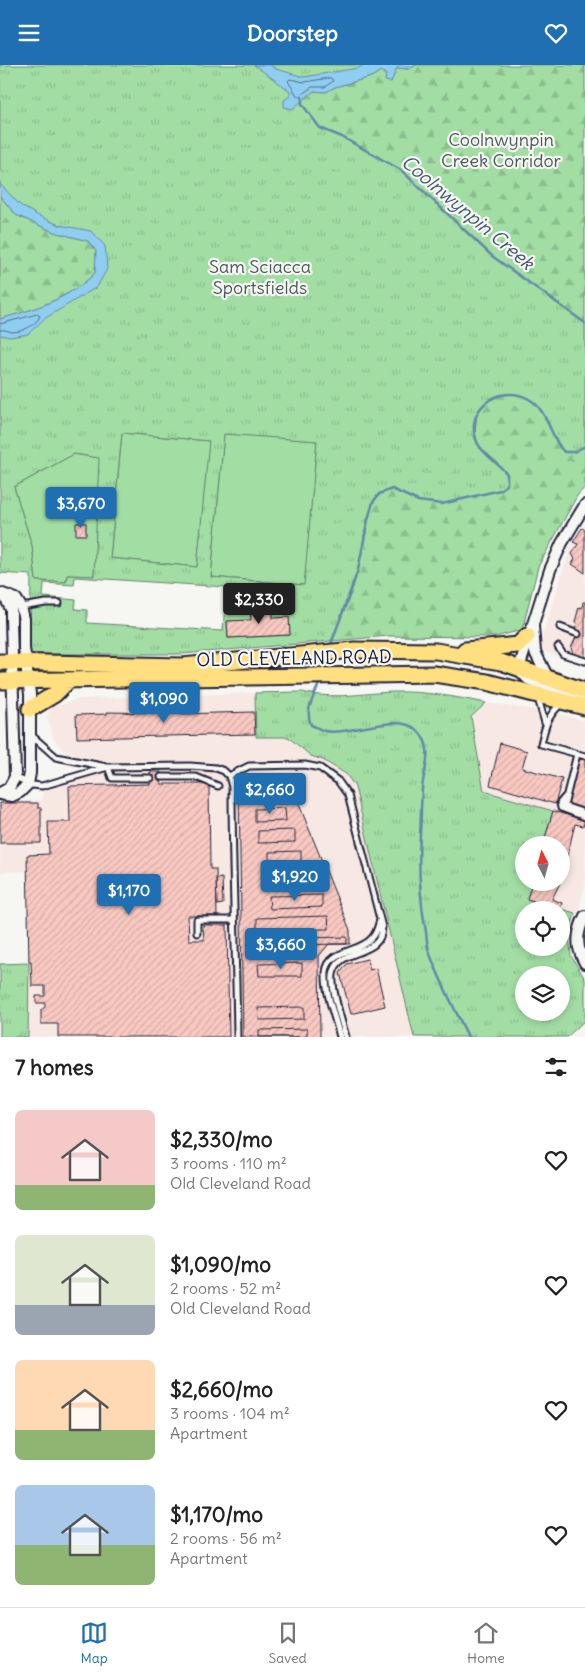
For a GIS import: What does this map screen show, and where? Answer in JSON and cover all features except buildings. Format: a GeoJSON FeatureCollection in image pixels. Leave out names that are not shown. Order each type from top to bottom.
{"type":"FeatureCollection","features":[{"type":"Feature","properties":{"kind":"main road"},"geometry":{"type":"LineString","coordinates":[[446,652],[518,645],[530,631]]}},
{"type":"Feature","properties":{"kind":"main road","name":"OLD CLEVELAND ROAD"},"geometry":{"type":"LineString","coordinates":[[13,662],[182,665],[355,650],[419,650],[446,652],[521,667],[585,691]]}},
{"type":"Feature","properties":{"kind":"main road"},"geometry":{"type":"LineString","coordinates":[[419,650],[425,664],[421,674]]}},
{"type":"Feature","properties":{"kind":"main road","name":"OLD CLEVELAND ROAD"},"geometry":{"type":"LineString","coordinates":[[14,681],[421,674],[468,678],[585,707]]}},
{"type":"Feature","properties":{"kind":"main road"},"geometry":{"type":"LineString","coordinates":[[30,709],[55,694],[68,681]]}},
{"type":"Feature","properties":{"kind":"street"},"geometry":{"type":"LineString","coordinates":[[585,505],[562,543],[550,570],[530,631],[521,667],[528,679],[585,702]]}},
{"type":"Feature","properties":{"kind":"street"},"geometry":{"type":"LineString","coordinates":[[0,793],[9,788],[15,777],[13,662],[16,599],[2,594]]}},
{"type":"Feature","properties":{"kind":"street"},"geometry":{"type":"LineString","coordinates":[[530,631],[535,652],[547,676]]}},
{"type":"Feature","properties":{"kind":"street"},"geometry":{"type":"LineString","coordinates":[[0,793],[6,796],[16,794],[28,784],[30,773],[30,709],[14,681],[13,662]]}},
{"type":"Feature","properties":{"kind":"street"},"geometry":{"type":"LineString","coordinates":[[585,916],[577,938],[579,951],[585,963]]}},
{"type":"Feature","properties":{"kind":"lane"},"geometry":{"type":"LineString","coordinates":[[16,608],[58,603]]}},
{"type":"Feature","properties":{"kind":"lane"},"geometry":{"type":"LineString","coordinates":[[560,627],[578,634]]}},
{"type":"Feature","properties":{"kind":"lane"},"geometry":{"type":"LineString","coordinates":[[558,647],[563,654],[585,661]]}},
{"type":"Feature","properties":{"kind":"lane"},"geometry":{"type":"LineString","coordinates":[[535,694],[540,701],[545,723]]}},
{"type":"Feature","properties":{"kind":"lane"},"geometry":{"type":"LineString","coordinates":[[564,701],[551,713],[545,723],[541,744],[585,756]]}},
{"type":"Feature","properties":{"kind":"lane"},"geometry":{"type":"LineString","coordinates":[[30,735],[39,740],[56,757],[108,767],[170,766],[216,768],[229,776],[232,787],[232,891],[237,1037]]}},
{"type":"Feature","properties":{"kind":"lane"},"geometry":{"type":"LineString","coordinates":[[577,754],[564,806],[585,813]]}},
{"type":"Feature","properties":{"kind":"lane"},"geometry":{"type":"LineString","coordinates":[[229,776],[249,766],[305,765],[320,768],[338,781],[348,795],[382,933],[367,950],[343,958],[338,963],[333,975],[346,1037]]}},
{"type":"Feature","properties":{"kind":"lane"},"geometry":{"type":"LineString","coordinates":[[170,766],[170,777]]}},
{"type":"Feature","properties":{"kind":"lane"},"geometry":{"type":"LineString","coordinates":[[15,777],[28,784],[42,786],[108,767]]}},
{"type":"Feature","properties":{"kind":"lane"},"geometry":{"type":"LineString","coordinates":[[108,767],[112,778],[150,778]]}},
{"type":"Feature","properties":{"kind":"lane"},"geometry":{"type":"LineString","coordinates":[[162,777],[196,777],[218,786]]}},
{"type":"Feature","properties":{"kind":"lane"},"geometry":{"type":"LineString","coordinates":[[565,797],[560,803],[561,809],[585,817]]}},
{"type":"Feature","properties":{"kind":"lane"},"geometry":{"type":"LineString","coordinates":[[197,933],[197,921],[234,920]]}},
{"type":"Feature","properties":{"kind":"lane"},"geometry":{"type":"LineString","coordinates":[[340,1037],[327,986],[326,971],[333,958],[369,942],[376,932],[380,920]]}},
{"type":"Feature","properties":{"kind":"shaded area"},"geometry":{"type":"Polygon","coordinates":[[[585,524],[585,666],[543,651],[541,640],[571,546],[585,524]]]}},
{"type":"Feature","properties":{"kind":"shaded area"},"geometry":{"type":"Polygon","coordinates":[[[255,693],[256,737],[288,737],[311,756],[323,760],[346,774],[355,787],[414,1037],[28,1037],[27,871],[0,872],[0,802],[43,800],[43,791],[102,772],[117,763],[67,754],[54,740],[47,716],[52,707],[81,699],[255,693]]]}},
{"type":"Feature","properties":{"kind":"shaded area"},"geometry":{"type":"Polygon","coordinates":[[[486,703],[556,713],[585,721],[585,887],[577,914],[570,912],[570,901],[534,901],[527,899],[530,891],[570,891],[570,836],[548,836],[484,791],[471,717],[486,703]]]}},
{"type":"Feature","properties":{"kind":"green space","name":"Coolnwynpin Creek Corridor"},"geometry":{"type":"Polygon","coordinates":[[[0,65],[298,103],[314,91],[326,92],[335,87],[371,77],[381,71],[391,82],[397,68],[409,69],[416,65],[585,65],[585,355],[10,337],[107,269],[0,65]]]}},
{"type":"Feature","properties":{"kind":"green space","name":"Sam Sciacca Sportsfields"},"geometry":{"type":"Polygon","coordinates":[[[0,65],[385,65],[306,82],[302,104],[320,128],[342,137],[401,170],[492,256],[585,323],[585,446],[574,452],[564,452],[540,410],[529,399],[506,394],[495,397],[486,403],[479,411],[475,421],[474,432],[480,448],[507,474],[507,485],[500,490],[442,504],[418,501],[392,489],[379,495],[370,509],[356,578],[331,641],[181,654],[30,654],[31,575],[0,573],[0,328],[41,315],[100,273],[101,249],[90,235],[18,211],[0,189],[0,65]],[[122,433],[110,558],[197,567],[209,441],[122,433]],[[224,434],[211,577],[304,585],[317,441],[224,434]],[[74,454],[14,487],[32,546],[36,581],[66,582],[67,575],[94,576],[99,458],[74,454]],[[75,577],[74,585],[44,583],[43,597],[76,600],[75,609],[87,610],[87,623],[223,631],[226,587],[75,577]],[[272,606],[250,607],[251,620],[227,621],[228,638],[289,635],[273,618],[272,606]]]}},
{"type":"Feature","properties":{"kind":"green space"},"geometry":{"type":"Polygon","coordinates":[[[0,196],[16,215],[54,232],[88,241],[96,251],[95,273],[85,282],[50,302],[0,319],[0,196]]]}},
{"type":"Feature","properties":{"kind":"green space"},"geometry":{"type":"Polygon","coordinates":[[[585,389],[585,487],[577,496],[538,567],[522,630],[495,637],[389,636],[331,641],[356,578],[370,509],[379,495],[392,489],[418,501],[500,490],[498,463],[487,454],[477,441],[475,430],[477,415],[482,403],[488,399],[509,394],[585,389]]]}},
{"type":"Feature","properties":{"kind":"green space"},"geometry":{"type":"Polygon","coordinates":[[[122,433],[210,441],[197,567],[110,558],[122,433]]]}},
{"type":"Feature","properties":{"kind":"green space"},"geometry":{"type":"Polygon","coordinates":[[[224,433],[317,441],[305,585],[211,577],[224,433]]]}},
{"type":"Feature","properties":{"kind":"green space"},"geometry":{"type":"Polygon","coordinates":[[[74,454],[100,458],[94,576],[67,575],[66,582],[36,581],[32,546],[14,487],[74,454]]]}},
{"type":"Feature","properties":{"kind":"green space"},"geometry":{"type":"Polygon","coordinates":[[[302,692],[337,696],[417,692],[486,703],[471,717],[484,791],[553,811],[546,836],[515,836],[515,891],[530,891],[527,899],[534,901],[515,901],[515,956],[570,956],[570,946],[571,956],[585,979],[585,1020],[567,1037],[414,1037],[355,787],[346,774],[323,760],[311,756],[288,737],[256,737],[255,693],[302,692]]]}},
{"type":"Feature","properties":{"kind":"green space"},"geometry":{"type":"Polygon","coordinates":[[[570,912],[575,913],[570,931],[570,912]]]}},
{"type":"Feature","properties":{"kind":"green space"},"geometry":{"type":"Polygon","coordinates":[[[29,963],[28,1037],[0,1037],[0,964],[29,963]]]}},
{"type":"Feature","properties":{"kind":"water"},"geometry":{"type":"Polygon","coordinates":[[[254,65],[270,65],[276,69],[304,77],[358,68],[364,65],[416,65],[409,69],[397,68],[391,82],[385,81],[386,74],[381,71],[371,77],[335,87],[326,92],[314,91],[292,109],[284,107],[284,100],[290,96],[290,91],[254,65]]]}},
{"type":"Feature","properties":{"kind":"water"},"geometry":{"type":"Polygon","coordinates":[[[0,184],[20,205],[37,215],[59,225],[91,231],[105,246],[107,269],[97,287],[44,319],[28,334],[10,337],[0,335],[0,319],[51,302],[85,282],[95,273],[96,251],[88,241],[54,232],[16,215],[0,196],[0,184]]]}},
{"type":"Feature","properties":{"kind":"waterway","name":"Coolnwynpin Creek"},"geometry":{"type":"LineString","coordinates":[[302,97],[302,104],[320,128],[342,137],[401,170],[492,256],[585,323]]}},
{"type":"Feature","properties":{"kind":"waterway","name":"Coolnwynpin Creek"},"geometry":{"type":"LineString","coordinates":[[330,647],[358,570],[373,502],[379,494],[392,489],[418,501],[442,504],[500,490],[507,485],[507,474],[480,448],[474,432],[475,421],[479,411],[486,403],[495,397],[506,394],[529,399],[541,410],[555,439],[564,452],[574,452],[585,446]]}},
{"type":"Feature","properties":{"kind":"waterway","name":"Coolnwynpin Creek"},"geometry":{"type":"LineString","coordinates":[[324,671],[328,657]]}},
{"type":"Feature","properties":{"kind":"waterway","name":"Coolnwynpin Creek"},"geometry":{"type":"LineString","coordinates":[[320,681],[309,708],[311,725],[325,731],[336,732],[374,725],[399,723],[409,725],[418,731],[426,744],[427,759],[422,788],[419,859],[421,896],[427,943],[439,975],[468,1037]]}}]}
